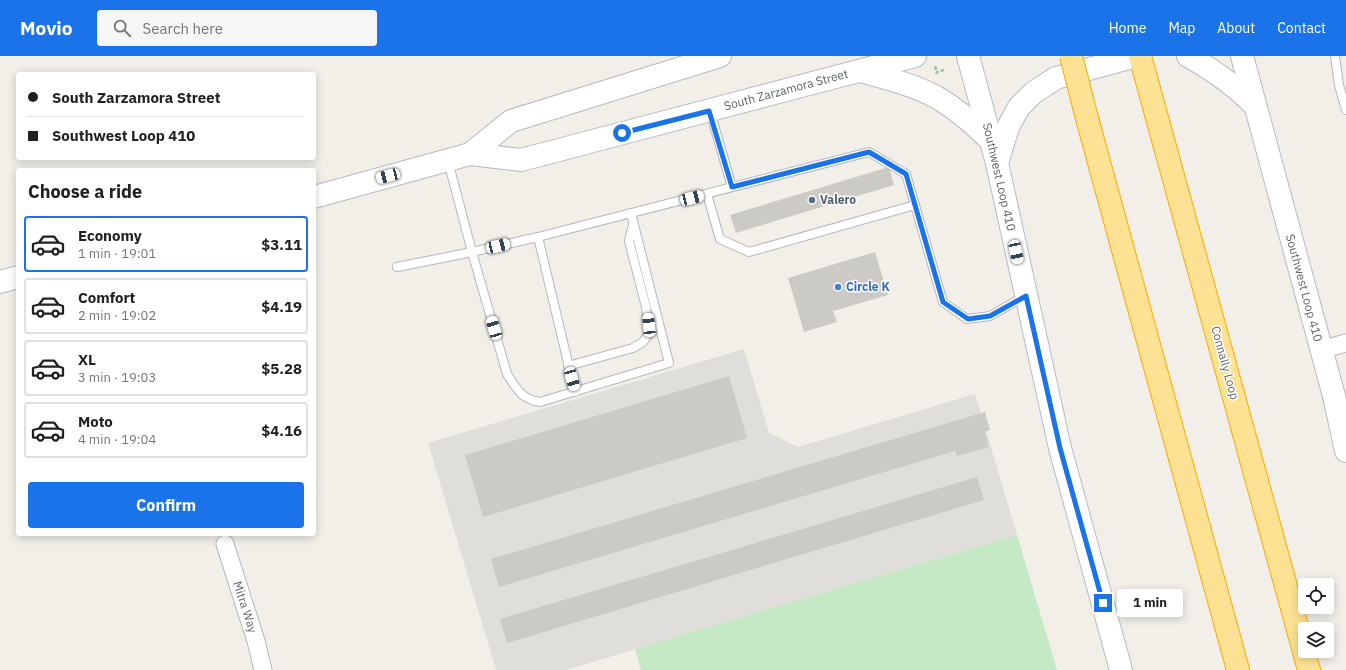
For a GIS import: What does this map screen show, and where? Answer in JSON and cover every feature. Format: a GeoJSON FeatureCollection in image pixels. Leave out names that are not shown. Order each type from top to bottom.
{"type":"FeatureCollection","features":[{"type":"Feature","properties":{"kind":"highway"},"geometry":{"type":"LineString","coordinates":[[1071,56],[1238,670]]}},
{"type":"Feature","properties":{"kind":"highway","name":"Connally Loop"},"geometry":{"type":"LineString","coordinates":[[1140,56],[1309,670]]}},
{"type":"Feature","properties":{"kind":"highway"},"geometry":{"type":"LineString","coordinates":[[1199,527],[1223,670]]}},
{"type":"Feature","properties":{"kind":"main road","name":"South Zarzamora Street"},"geometry":{"type":"LineString","coordinates":[[470,154],[511,121],[720,56]]}},
{"type":"Feature","properties":{"kind":"main road","name":"South Zarzamora Street"},"geometry":{"type":"LineString","coordinates":[[316,196],[470,154],[521,160],[915,56]]}},
{"type":"Feature","properties":{"kind":"main road","name":"Southwest Loop 410"},"geometry":{"type":"LineString","coordinates":[[968,56],[997,163],[1060,448],[1121,670]]}},
{"type":"Feature","properties":{"kind":"main road"},"geometry":{"type":"LineString","coordinates":[[997,163],[1008,127],[1019,107],[1033,93],[1056,78],[1137,56]]}},
{"type":"Feature","properties":{"kind":"main road"},"geometry":{"type":"LineString","coordinates":[[1188,56],[1220,75],[1241,91],[1255,106]]}},
{"type":"Feature","properties":{"kind":"main road","name":"Southwest Loop 410"},"geometry":{"type":"LineString","coordinates":[[1244,60],[1255,106],[1334,396],[1346,451]]}},
{"type":"Feature","properties":{"kind":"main road"},"geometry":{"type":"LineString","coordinates":[[858,71],[912,86],[935,97],[970,120],[991,141]]}},
{"type":"Feature","properties":{"kind":"main road"},"geometry":{"type":"LineString","coordinates":[[0,282],[16,278]]}},
{"type":"Feature","properties":{"kind":"street"},"geometry":{"type":"LineString","coordinates":[[1321,350],[1346,343]]}},
{"type":"Feature","properties":{"kind":"street","name":"Mitra Way"},"geometry":{"type":"LineString","coordinates":[[221,537],[256,641],[263,670]]}},
{"type":"Feature","properties":{"kind":"lane"},"geometry":{"type":"LineString","coordinates":[[1335,56],[1342,84],[1346,110]]}},
{"type":"Feature","properties":{"kind":"lane"},"geometry":{"type":"LineString","coordinates":[[709,111],[732,187]]}},
{"type":"Feature","properties":{"kind":"lane"},"geometry":{"type":"LineString","coordinates":[[397,267],[538,237],[869,152],[906,174],[943,302],[968,319],[990,316],[1026,296]]}},
{"type":"Feature","properties":{"kind":"lane"},"geometry":{"type":"LineString","coordinates":[[448,160],[472,252],[507,374],[517,390],[529,400],[540,402],[669,363],[631,213]]}},
{"type":"Feature","properties":{"kind":"lane"},"geometry":{"type":"LineString","coordinates":[[707,194],[720,239],[749,252],[915,205]]}},
{"type":"Feature","properties":{"kind":"lane"},"geometry":{"type":"LineString","coordinates":[[568,366],[633,348],[643,342],[650,333],[646,307],[629,241],[634,222]]}},
{"type":"Feature","properties":{"kind":"lane"},"geometry":{"type":"LineString","coordinates":[[538,237],[575,392]]}},
{"type":"Feature","properties":{"kind":"path"},"geometry":{"type":"LineString","coordinates":[[935,66],[937,72],[944,70]]}},
{"type":"Feature","properties":{"kind":"shaded area"},"geometry":{"type":"Polygon","coordinates":[[[744,349],[769,433],[798,447],[975,394],[1017,535],[566,670],[496,670],[428,443],[744,349]]]}},
{"type":"Feature","properties":{"kind":"green space"},"geometry":{"type":"Polygon","coordinates":[[[1017,535],[1057,670],[641,670],[635,649],[1017,535]]]}},
{"type":"Feature","properties":{"kind":"building","name":"Valero"},"geometry":{"type":"Polygon","coordinates":[[[889,167],[894,185],[736,233],[730,215],[889,167]]]}},
{"type":"Feature","properties":{"kind":"building","name":"Circle K"},"geometry":{"type":"Polygon","coordinates":[[[875,252],[888,295],[833,311],[837,322],[804,332],[788,278],[875,252]]]}},
{"type":"Feature","properties":{"kind":"building"},"geometry":{"type":"Polygon","coordinates":[[[729,376],[747,438],[483,517],[465,455],[729,376]]]}},
{"type":"Feature","properties":{"kind":"building"},"geometry":{"type":"Polygon","coordinates":[[[985,412],[990,430],[985,432],[989,447],[957,456],[955,451],[499,587],[491,559],[985,412]]]}},
{"type":"Feature","properties":{"kind":"building"},"geometry":{"type":"Polygon","coordinates":[[[977,477],[984,500],[507,643],[500,619],[977,477]]]}},
{"type":"Feature","properties":{"kind":"place","name":"Valero"},"geometry":{"type":"Point","coordinates":[812,200]}},
{"type":"Feature","properties":{"kind":"place","name":"Circle K"},"geometry":{"type":"Point","coordinates":[838,287]}},
{"type":"Feature","properties":{"kind":"route"},"geometry":{"type":"LineString","coordinates":[[622,133],[709,111],[732,187],[869,152],[906,174],[943,302],[968,319],[990,316],[1026,296],[1060,448],[1103,603]]}}]}
